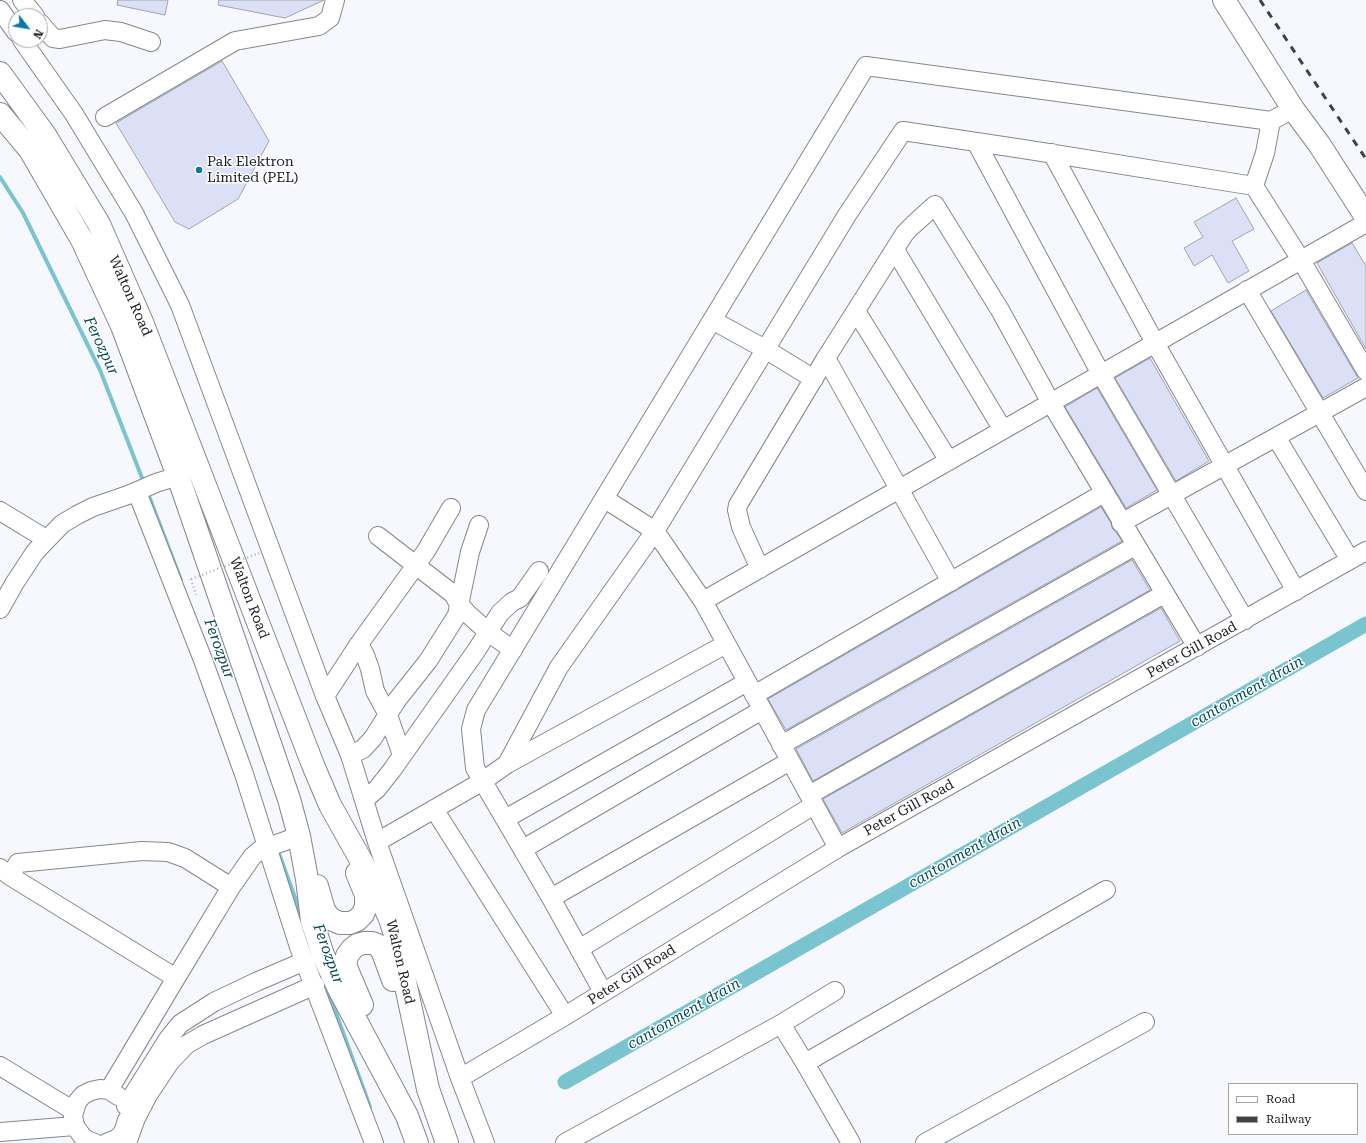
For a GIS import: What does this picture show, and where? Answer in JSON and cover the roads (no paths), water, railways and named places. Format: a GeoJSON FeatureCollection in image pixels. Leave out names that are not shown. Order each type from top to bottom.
{"type":"FeatureCollection","features":[{"type":"Feature","properties":{"kind":"main road"},"geometry":{"type":"LineString","coordinates":[[1224,0],[1293,109],[1319,144],[1366,217]]}},
{"type":"Feature","properties":{"kind":"main road","name":"Walton Road"},"geometry":{"type":"LineString","coordinates":[[0,73],[45,135],[99,224],[142,322],[310,758],[330,805],[376,887],[390,919],[395,935],[426,1083],[447,1143]]}},
{"type":"Feature","properties":{"kind":"main road","name":"Walton Road"},"geometry":{"type":"LineString","coordinates":[[0,114],[30,150],[82,240],[122,326],[178,476],[289,798],[299,836],[307,879],[312,920],[323,955],[343,996],[407,1116],[417,1143]]}},
{"type":"Feature","properties":{"kind":"main road"},"geometry":{"type":"LineString","coordinates":[[299,836],[324,910],[328,916],[340,923],[350,923],[357,920],[363,914],[366,906],[366,895],[330,805]]}},
{"type":"Feature","properties":{"kind":"main road"},"geometry":{"type":"LineString","coordinates":[[407,1116],[345,965],[352,949],[357,945],[372,943],[382,950],[426,1083]]}},
{"type":"Feature","properties":{"kind":"street"},"geometry":{"type":"LineString","coordinates":[[22,0],[28,8]]}},
{"type":"Feature","properties":{"kind":"street"},"geometry":{"type":"LineString","coordinates":[[105,117],[234,41],[319,26],[330,18],[336,0]]}},
{"type":"Feature","properties":{"kind":"street"},"geometry":{"type":"LineString","coordinates":[[0,10],[8,21]]}},
{"type":"Feature","properties":{"kind":"street"},"geometry":{"type":"LineString","coordinates":[[48,32],[53,38],[60,39],[104,30],[121,32],[151,42]]}},
{"type":"Feature","properties":{"kind":"street"},"geometry":{"type":"LineString","coordinates":[[28,48],[74,114],[134,213],[180,305],[325,696],[350,756],[377,842],[460,1078],[485,1143]]}},
{"type":"Feature","properties":{"kind":"street"},"geometry":{"type":"LineString","coordinates":[[603,992],[523,849],[475,768],[471,729],[476,710],[866,66],[1271,121],[1293,109]]}},
{"type":"Feature","properties":{"kind":"street"},"geometry":{"type":"LineString","coordinates":[[1254,186],[1265,153],[1271,121]]}},
{"type":"Feature","properties":{"kind":"street"},"geometry":{"type":"LineString","coordinates":[[507,764],[559,667],[655,531],[847,215],[903,131],[1052,153],[1254,186],[1301,260],[1366,370]]}},
{"type":"Feature","properties":{"kind":"street"},"geometry":{"type":"LineString","coordinates":[[976,142],[1102,374],[1245,620]]}},
{"type":"Feature","properties":{"kind":"street"},"geometry":{"type":"LineString","coordinates":[[1052,153],[1155,343],[1296,591]]}},
{"type":"Feature","properties":{"kind":"street"},"geometry":{"type":"LineString","coordinates":[[760,569],[741,528],[737,510],[738,505],[826,358],[905,233],[935,205],[1000,310],[1051,403],[1197,647]]}},
{"type":"Feature","properties":{"kind":"street"},"geometry":{"type":"LineString","coordinates":[[703,601],[1366,223]]}},
{"type":"Feature","properties":{"kind":"street"},"geometry":{"type":"LineString","coordinates":[[895,250],[1003,430]]}},
{"type":"Feature","properties":{"kind":"street"},"geometry":{"type":"LineString","coordinates":[[1247,290],[1366,491]]}},
{"type":"Feature","properties":{"kind":"street"},"geometry":{"type":"LineString","coordinates":[[856,311],[949,461]]}},
{"type":"Feature","properties":{"kind":"street"},"geometry":{"type":"LineString","coordinates":[[712,320],[814,379]]}},
{"type":"Feature","properties":{"kind":"street"},"geometry":{"type":"LineString","coordinates":[[826,358],[951,582]]}},
{"type":"Feature","properties":{"kind":"street"},"geometry":{"type":"LineString","coordinates":[[1122,523],[1366,387]]}},
{"type":"Feature","properties":{"kind":"street"},"geometry":{"type":"LineString","coordinates":[[1276,437],[1350,560]]}},
{"type":"Feature","properties":{"kind":"street"},"geometry":{"type":"LineString","coordinates":[[0,609],[35,552],[62,524],[93,507],[133,494],[156,483],[178,476]]}},
{"type":"Feature","properties":{"kind":"street"},"geometry":{"type":"LineString","coordinates":[[523,849],[754,696],[1104,493]]}},
{"type":"Feature","properties":{"kind":"street"},"geometry":{"type":"LineString","coordinates":[[133,494],[203,660],[244,774],[300,947],[374,1143]]}},
{"type":"Feature","properties":{"kind":"street"},"geometry":{"type":"LineString","coordinates":[[605,499],[655,531],[703,601],[838,848]]}},
{"type":"Feature","properties":{"kind":"street"},"geometry":{"type":"LineString","coordinates":[[325,696],[359,644],[426,550],[450,508]]}},
{"type":"Feature","properties":{"kind":"street"},"geometry":{"type":"LineString","coordinates":[[0,511],[46,539]]}},
{"type":"Feature","properties":{"kind":"street"},"geometry":{"type":"LineString","coordinates":[[350,756],[363,749],[373,738],[397,700],[428,661],[457,615],[470,552],[479,524]]}},
{"type":"Feature","properties":{"kind":"street"},"geometry":{"type":"LineString","coordinates":[[378,536],[453,594],[459,604],[488,632],[513,650]]}},
{"type":"Feature","properties":{"kind":"street"},"geometry":{"type":"LineString","coordinates":[[781,745],[1136,546]]}},
{"type":"Feature","properties":{"kind":"street","name":"Peter Gill Road"},"geometry":{"type":"LineString","coordinates":[[460,1078],[565,1016],[838,848],[1366,551]]}},
{"type":"Feature","properties":{"kind":"street"},"geometry":{"type":"LineString","coordinates":[[364,800],[377,789],[402,755],[488,632],[500,612],[512,602],[520,598],[539,571]]}},
{"type":"Feature","properties":{"kind":"street"},"geometry":{"type":"LineString","coordinates":[[579,949],[811,800],[1164,594]]}},
{"type":"Feature","properties":{"kind":"street"},"geometry":{"type":"LineString","coordinates":[[359,644],[370,669],[375,691],[388,715],[402,755]]}},
{"type":"Feature","properties":{"kind":"street"},"geometry":{"type":"LineString","coordinates":[[377,842],[484,781],[507,764],[726,644]]}},
{"type":"Feature","properties":{"kind":"street"},"geometry":{"type":"LineString","coordinates":[[505,819],[754,696]]}},
{"type":"Feature","properties":{"kind":"street"},"geometry":{"type":"LineString","coordinates":[[551,898],[790,761]]}},
{"type":"Feature","properties":{"kind":"street"},"geometry":{"type":"LineString","coordinates":[[434,809],[565,1016]]}},
{"type":"Feature","properties":{"kind":"street"},"geometry":{"type":"LineString","coordinates":[[109,1090],[231,887],[252,857],[260,850],[299,836]]}},
{"type":"Feature","properties":{"kind":"street"},"geometry":{"type":"LineString","coordinates":[[176,978],[5,872],[18,864],[142,851],[168,852],[184,858],[231,887]]}},
{"type":"Feature","properties":{"kind":"street"},"geometry":{"type":"LineString","coordinates":[[805,1063],[1106,890]]}},
{"type":"Feature","properties":{"kind":"street"},"geometry":{"type":"LineString","coordinates":[[126,1106],[170,1035],[180,1024],[214,1002],[305,961]]}},
{"type":"Feature","properties":{"kind":"street"},"geometry":{"type":"LineString","coordinates":[[126,1143],[136,1118],[148,1095],[170,1062],[186,1045],[203,1035],[315,985]]}},
{"type":"Feature","properties":{"kind":"street"},"geometry":{"type":"LineString","coordinates":[[565,1143],[781,1024],[835,991]]}},
{"type":"Feature","properties":{"kind":"street"},"geometry":{"type":"LineString","coordinates":[[925,1143],[1145,1022]]}},
{"type":"Feature","properties":{"kind":"street"},"geometry":{"type":"LineString","coordinates":[[781,1024],[851,1143]]}},
{"type":"Feature","properties":{"kind":"street"},"geometry":{"type":"LineString","coordinates":[[0,1066],[75,1119]]}},
{"type":"Feature","properties":{"kind":"street"},"geometry":{"type":"LineString","coordinates":[[93,1143],[82,1136],[75,1119],[77,1102],[87,1093],[100,1089],[109,1090],[119,1096],[126,1106],[128,1118],[124,1130],[116,1139],[106,1143]]}},
{"type":"Feature","properties":{"kind":"street"},"geometry":{"type":"LineString","coordinates":[[0,1132],[75,1119]]}},
{"type":"Feature","properties":{"kind":"waterway","name":"Ferozpur"},"geometry":{"type":"LineString","coordinates":[[0,177],[23,213],[100,370],[144,483]]}},
{"type":"Feature","properties":{"kind":"waterway","name":"Ferozpur"},"geometry":{"type":"LineString","coordinates":[[147,491],[181,580]]}},
{"type":"Feature","properties":{"kind":"waterway","name":"cantonment drain"},"geometry":{"type":"LineString","coordinates":[[565,1082],[1366,624]]}},
{"type":"Feature","properties":{"kind":"waterway","name":"Ferozpur"},"geometry":{"type":"LineString","coordinates":[[277,848],[302,917]]}},
{"type":"Feature","properties":{"kind":"waterway","name":"Ferozpur"},"geometry":{"type":"LineString","coordinates":[[328,991],[370,1107]]}},
{"type":"Feature","properties":{"kind":"railway"},"geometry":{"type":"LineString","coordinates":[[1260,0],[1366,159]]}},
{"type":"Feature","properties":{"kind":"place","name":"Pak Elektron Limited (PEL)"},"geometry":{"type":"Point","coordinates":[199,170]}}]}
